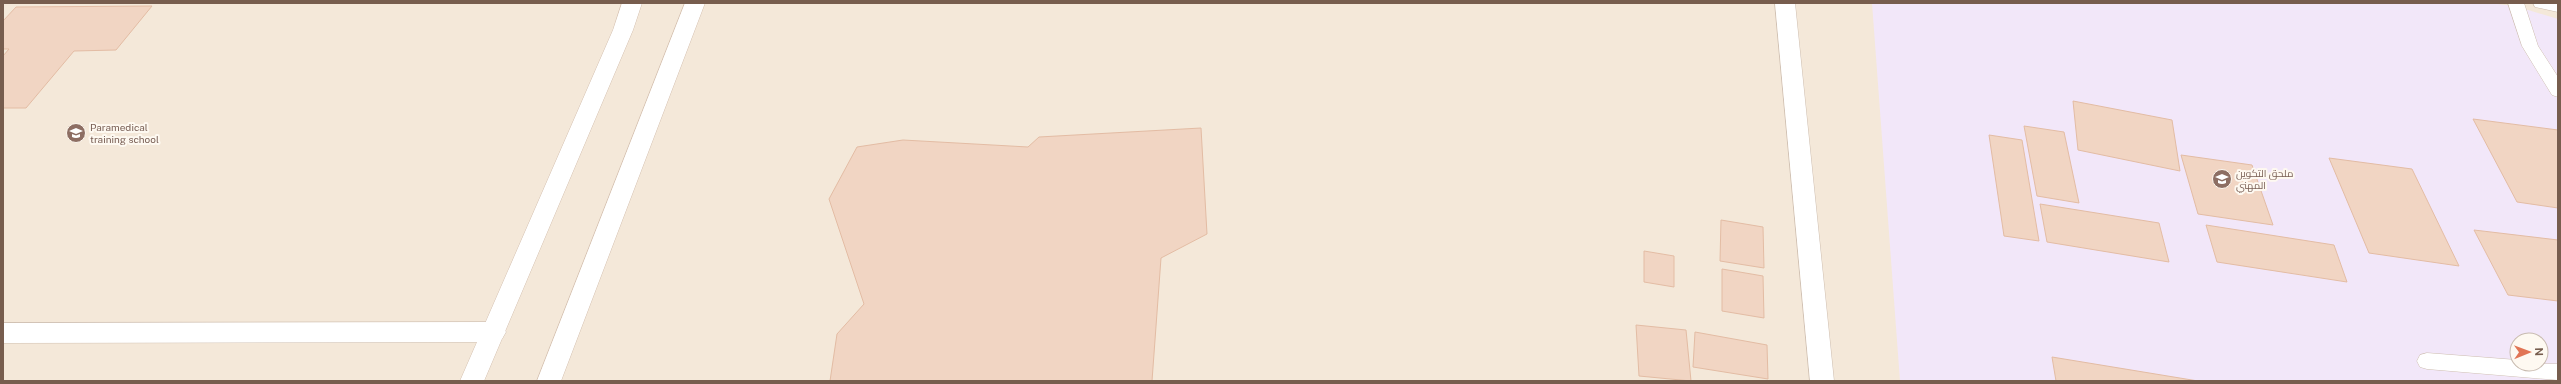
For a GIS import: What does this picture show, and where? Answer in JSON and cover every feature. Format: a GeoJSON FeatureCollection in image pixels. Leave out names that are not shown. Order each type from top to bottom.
{"type":"FeatureCollection","features":[{"type":"Feature","properties":{"kind":"main road"},"geometry":{"type":"LineString","coordinates":[[472,381],[623,30],[632,3]]}},
{"type":"Feature","properties":{"kind":"main road"},"geometry":{"type":"LineString","coordinates":[[549,381],[695,3]]}},
{"type":"Feature","properties":{"kind":"main road"},"geometry":{"type":"LineString","coordinates":[[1785,3],[1822,381]]}},
{"type":"Feature","properties":{"kind":"main road"},"geometry":{"type":"LineString","coordinates":[[3,332],[494,332]]}},
{"type":"Feature","properties":{"kind":"lane"},"geometry":{"type":"LineString","coordinates":[[2516,3],[2530,46],[2557,89]]}},
{"type":"Feature","properties":{"kind":"lane"},"geometry":{"type":"LineString","coordinates":[[2541,3],[2558,7]]}},
{"type":"Feature","properties":{"kind":"lane"},"geometry":{"type":"LineString","coordinates":[[2427,361],[2558,372]]}},
{"type":"Feature","properties":{"kind":"shaded area"},"geometry":{"type":"Polygon","coordinates":[[[3,3],[2558,3],[2558,381],[3,381],[3,3]]]}},
{"type":"Feature","properties":{"kind":"shaded area","name":"ملحق التكوين المهني"},"geometry":{"type":"Polygon","coordinates":[[[1872,3],[2488,3],[2515,6],[2558,19],[2558,381],[1900,381],[1872,3]]]}},
{"type":"Feature","properties":{"kind":"building"},"geometry":{"type":"Polygon","coordinates":[[[152,6],[116,50],[74,51],[26,108],[3,108],[3,56],[9,49],[3,49],[3,21],[16,7],[152,6]]]}},
{"type":"Feature","properties":{"kind":"building"},"geometry":{"type":"Polygon","coordinates":[[[2073,101],[2172,120],[2180,171],[2078,150],[2073,101]]]}},
{"type":"Feature","properties":{"kind":"building"},"geometry":{"type":"Polygon","coordinates":[[[2473,119],[2558,130],[2558,208],[2517,202],[2473,119]]]}},
{"type":"Feature","properties":{"kind":"building"},"geometry":{"type":"Polygon","coordinates":[[[2024,126],[2064,132],[2079,203],[2037,196],[2024,126]]]}},
{"type":"Feature","properties":{"kind":"building"},"geometry":{"type":"Polygon","coordinates":[[[1201,128],[1207,234],[1161,258],[1152,381],[830,381],[837,334],[864,304],[829,199],[857,147],[903,140],[1028,147],[1039,137],[1201,128]]]}},
{"type":"Feature","properties":{"kind":"building"},"geometry":{"type":"Polygon","coordinates":[[[1989,135],[2022,140],[2039,241],[2004,236],[1989,135]]]}},
{"type":"Feature","properties":{"kind":"building"},"geometry":{"type":"Polygon","coordinates":[[[2181,155],[2252,165],[2273,225],[2198,214],[2181,155]]]}},
{"type":"Feature","properties":{"kind":"building"},"geometry":{"type":"Polygon","coordinates":[[[2329,158],[2412,169],[2459,266],[2369,253],[2329,158]]]}},
{"type":"Feature","properties":{"kind":"building"},"geometry":{"type":"Polygon","coordinates":[[[2040,204],[2159,223],[2169,262],[2047,242],[2040,204]]]}},
{"type":"Feature","properties":{"kind":"building"},"geometry":{"type":"Polygon","coordinates":[[[1721,220],[1763,227],[1764,268],[1720,261],[1721,220]]]}},
{"type":"Feature","properties":{"kind":"building"},"geometry":{"type":"Polygon","coordinates":[[[2206,225],[2334,245],[2347,282],[2217,262],[2206,225]]]}},
{"type":"Feature","properties":{"kind":"building"},"geometry":{"type":"Polygon","coordinates":[[[2474,230],[2558,240],[2558,301],[2508,295],[2474,230]]]}},
{"type":"Feature","properties":{"kind":"building"},"geometry":{"type":"Polygon","coordinates":[[[1644,251],[1674,256],[1674,287],[1644,282],[1644,251]]]}},
{"type":"Feature","properties":{"kind":"building"},"geometry":{"type":"Polygon","coordinates":[[[1722,269],[1763,276],[1764,318],[1722,311],[1722,269]]]}},
{"type":"Feature","properties":{"kind":"building"},"geometry":{"type":"Polygon","coordinates":[[[1636,325],[1686,330],[1691,381],[1639,376],[1636,325]]]}},
{"type":"Feature","properties":{"kind":"building"},"geometry":{"type":"Polygon","coordinates":[[[1695,332],[1767,345],[1768,379],[1693,367],[1695,332]]]}},
{"type":"Feature","properties":{"kind":"building"},"geometry":{"type":"Polygon","coordinates":[[[2052,357],[2198,381],[2056,381],[2052,357]]]}},
{"type":"Feature","properties":{"kind":"place","name":"Paramedical training school"},"geometry":{"type":"Point","coordinates":[76,133]}},
{"type":"Feature","properties":{"kind":"place","name":"ملحق التكوين المهني"},"geometry":{"type":"Point","coordinates":[2222,179]}}]}
